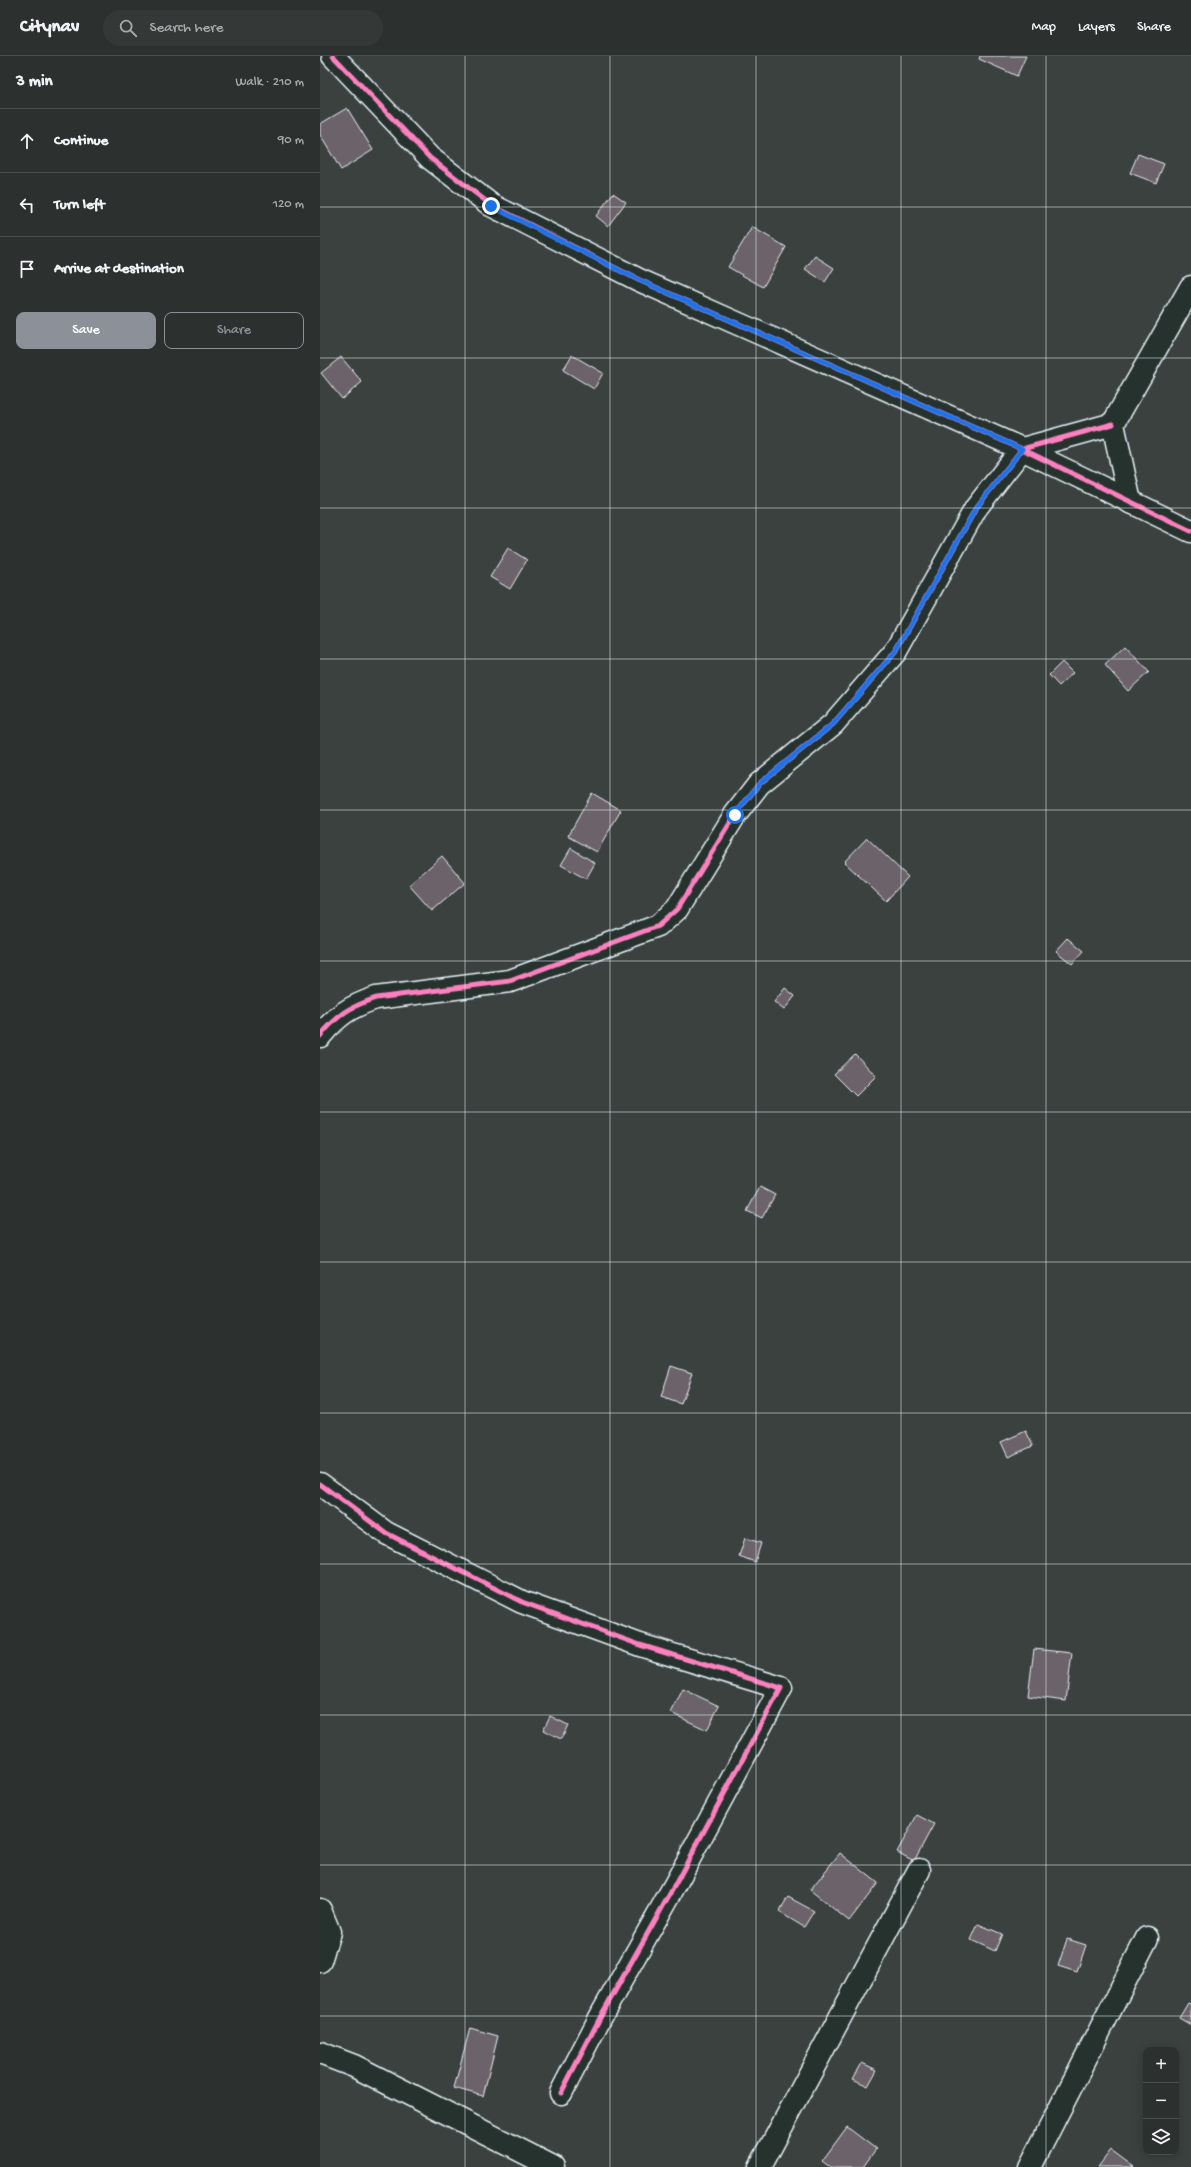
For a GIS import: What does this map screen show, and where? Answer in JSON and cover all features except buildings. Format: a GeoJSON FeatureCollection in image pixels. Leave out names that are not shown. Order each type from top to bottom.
{"type":"FeatureCollection","features":[{"type":"Feature","properties":{"kind":"street"},"geometry":{"type":"LineString","coordinates":[[333,56],[430,158],[491,206],[639,280],[1022,449],[1191,531]]}},
{"type":"Feature","properties":{"kind":"street"},"geometry":{"type":"LineString","coordinates":[[1130,502],[1113,424],[1191,287]]}},
{"type":"Feature","properties":{"kind":"street"},"geometry":{"type":"LineString","coordinates":[[320,1036],[338,1016],[354,1005],[376,998],[510,981],[658,926],[677,909],[735,815],[759,784],[833,724],[896,651],[976,508],[1022,449],[1113,424]]}},
{"type":"Feature","properties":{"kind":"street"},"geometry":{"type":"LineString","coordinates":[[320,1484],[386,1533],[522,1602],[640,1645],[781,1688],[676,1882],[602,2014],[561,2093]]}},
{"type":"Feature","properties":{"kind":"street"},"geometry":{"type":"LineString","coordinates":[[760,2167],[919,1870]]}},
{"type":"Feature","properties":{"kind":"street"},"geometry":{"type":"LineString","coordinates":[[320,1910],[329,1932],[320,1961]]}},
{"type":"Feature","properties":{"kind":"street"},"geometry":{"type":"LineString","coordinates":[[1030,2167],[1147,1938]]}},
{"type":"Feature","properties":{"kind":"street"},"geometry":{"type":"LineString","coordinates":[[320,2053],[354,2066],[553,2167]]}},
{"type":"Feature","properties":{"kind":"cycle path"},"geometry":{"type":"LineString","coordinates":[[333,56],[430,158],[491,205],[639,280],[1022,449],[1191,531]]}},
{"type":"Feature","properties":{"kind":"cycle path"},"geometry":{"type":"LineString","coordinates":[[320,1036],[345,1012],[376,998],[510,981],[658,926],[677,909],[735,815],[759,784],[833,724],[896,651],[976,508],[1022,449],[1113,424]]}},
{"type":"Feature","properties":{"kind":"cycle path"},"geometry":{"type":"LineString","coordinates":[[320,1484],[386,1533],[522,1602],[640,1645],[781,1688],[676,1883],[602,2014],[561,2093]]}},
{"type":"Feature","properties":{"kind":"route"},"geometry":{"type":"LineString","coordinates":[[491,206],[639,280],[1022,449],[976,508],[896,651],[871,682],[833,724],[759,784],[735,815]]}}]}
